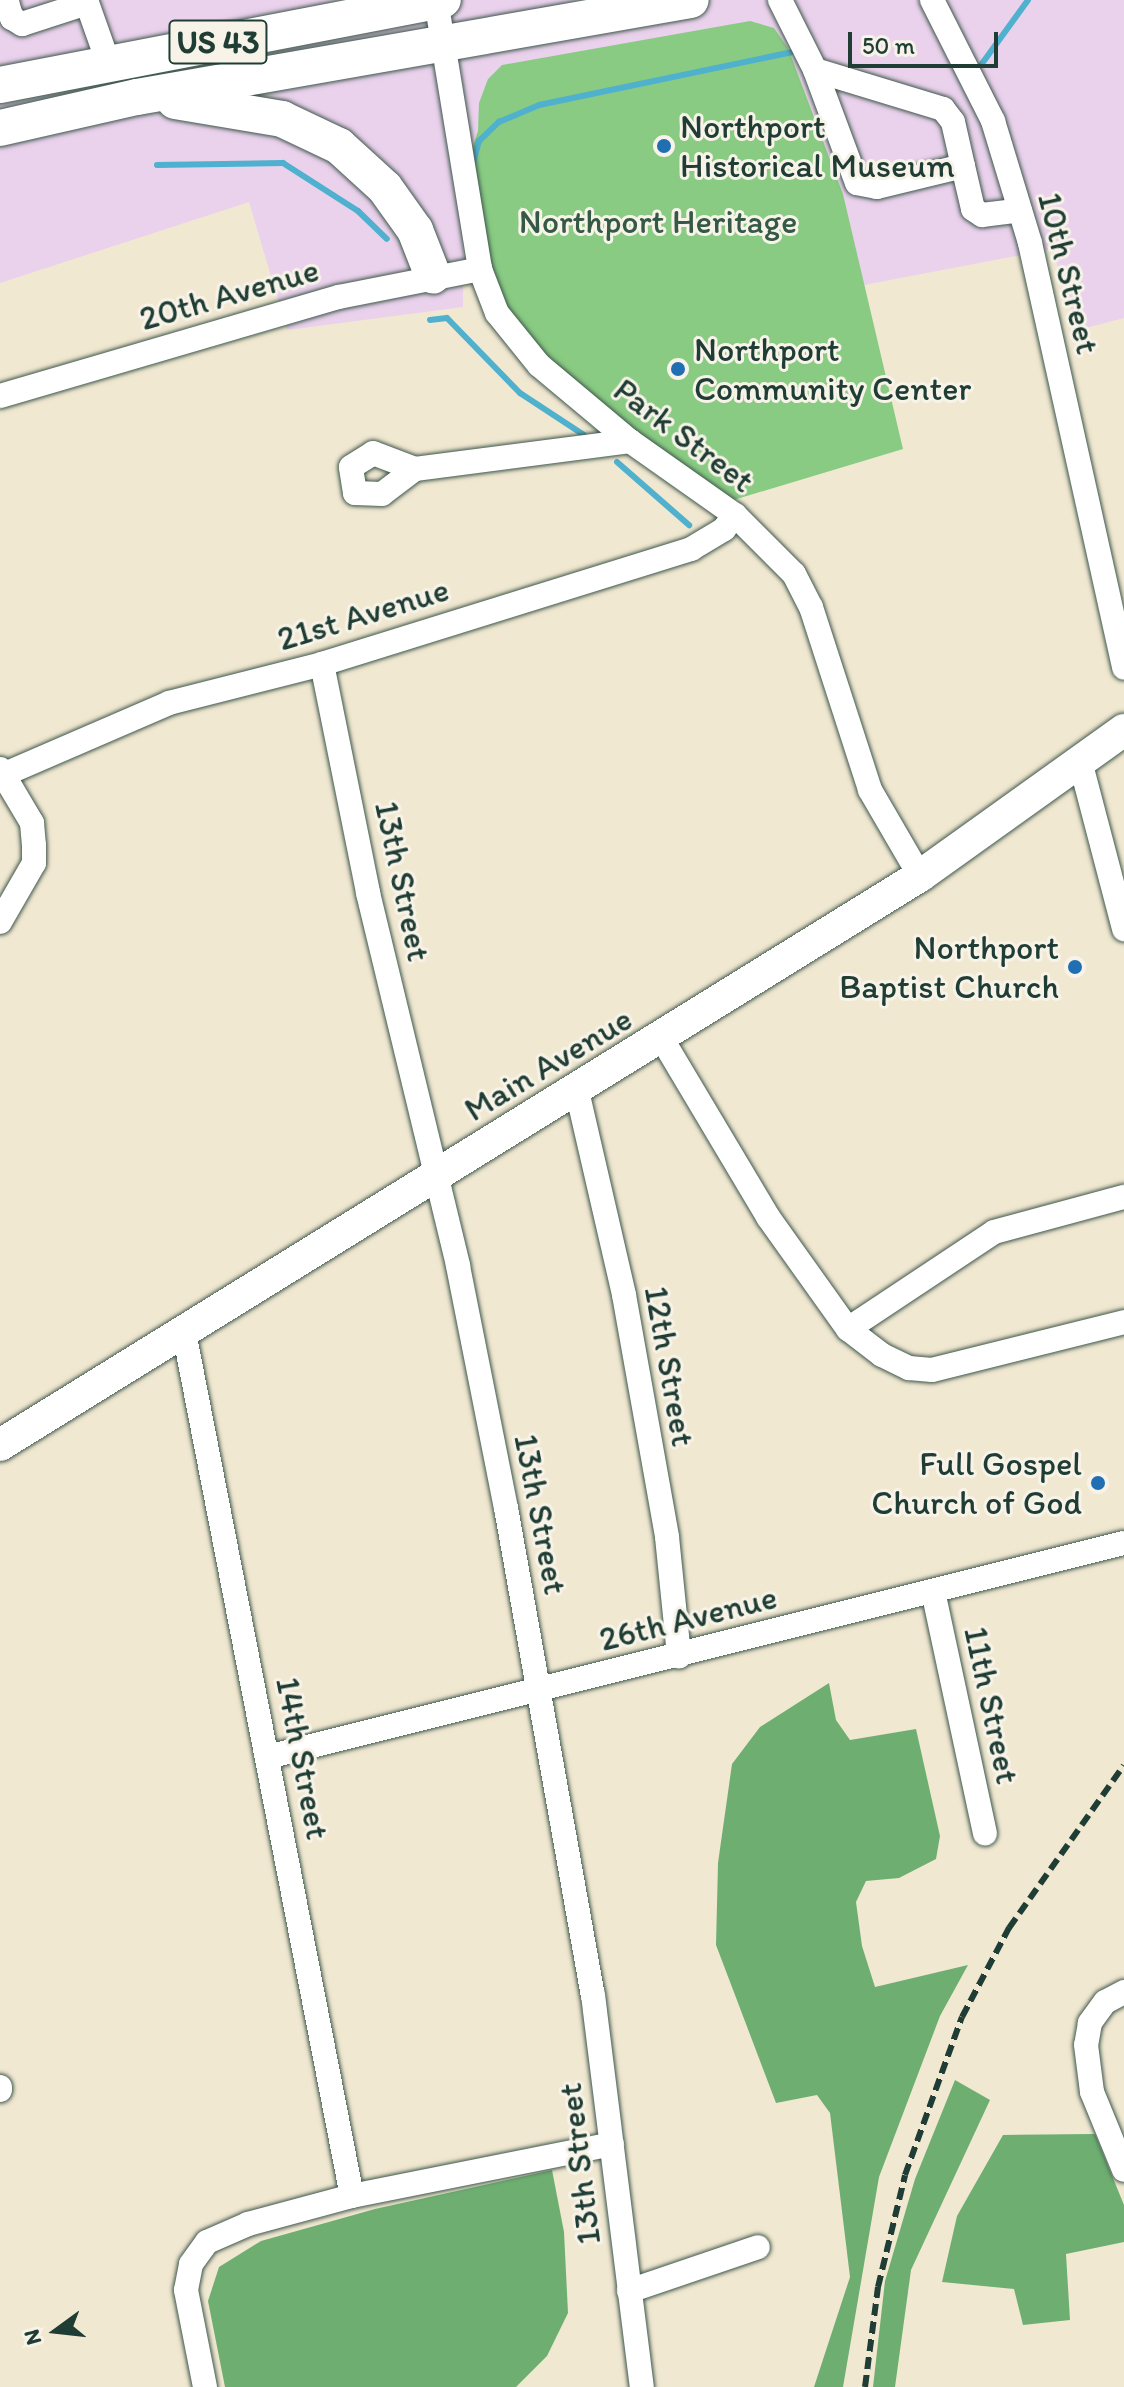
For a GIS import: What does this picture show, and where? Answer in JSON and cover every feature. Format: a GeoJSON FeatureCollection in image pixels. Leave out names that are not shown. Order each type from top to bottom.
{"type":"FeatureCollection","features":[{"type":"Feature","properties":{"kind":"highway"},"geometry":{"type":"LineString","coordinates":[[276,31],[330,0]]}},
{"type":"Feature","properties":{"kind":"highway","name":"US 43"},"geometry":{"type":"LineString","coordinates":[[0,85],[443,0]]}},
{"type":"Feature","properties":{"kind":"highway","name":"US 43"},"geometry":{"type":"LineString","coordinates":[[0,128],[137,97],[691,0]]}},
{"type":"Feature","properties":{"kind":"highway"},"geometry":{"type":"LineString","coordinates":[[137,97],[282,119],[339,146],[385,188],[415,230],[433,276]]}},
{"type":"Feature","properties":{"kind":"main road","name":"Main Avenue"},"geometry":{"type":"LineString","coordinates":[[0,1445],[662,1039],[920,876],[1124,730]]}},
{"type":"Feature","properties":{"kind":"street"},"geometry":{"type":"LineString","coordinates":[[436,0],[445,42]]}},
{"type":"Feature","properties":{"kind":"street"},"geometry":{"type":"LineString","coordinates":[[780,0],[815,70],[831,125],[857,183],[877,187],[963,166]]}},
{"type":"Feature","properties":{"kind":"street","name":"10th Street"},"geometry":{"type":"LineString","coordinates":[[932,0],[984,103],[1020,210],[1124,668]]}},
{"type":"Feature","properties":{"kind":"street"},"geometry":{"type":"LineString","coordinates":[[5,3],[12,18],[22,24],[86,1],[108,62]]}},
{"type":"Feature","properties":{"kind":"street","name":"Park Street"},"geometry":{"type":"LineString","coordinates":[[445,42],[480,269],[497,313],[539,365],[630,441],[735,515],[794,574],[811,607],[870,790],[920,876]]}},
{"type":"Feature","properties":{"kind":"street"},"geometry":{"type":"LineString","coordinates":[[815,70],[943,109],[949,117],[973,209],[982,215],[1020,210]]}},
{"type":"Feature","properties":{"kind":"street"},"geometry":{"type":"LineString","coordinates":[[949,117],[984,103]]}},
{"type":"Feature","properties":{"kind":"street","name":"20th Avenue"},"geometry":{"type":"LineString","coordinates":[[0,396],[339,297],[480,269]]}},
{"type":"Feature","properties":{"kind":"street"},"geometry":{"type":"LineString","coordinates":[[415,469],[630,441]]}},
{"type":"Feature","properties":{"kind":"street","name":"21st Avenue"},"geometry":{"type":"LineString","coordinates":[[3,772],[169,703],[322,664],[691,549],[724,529],[735,515]]}},
{"type":"Feature","properties":{"kind":"street","name":"13th Street"},"geometry":{"type":"LineString","coordinates":[[322,664],[368,893],[436,1176],[539,1688],[593,1995],[642,2387]]}},
{"type":"Feature","properties":{"kind":"street"},"geometry":{"type":"LineString","coordinates":[[1080,761],[1124,929]]}},
{"type":"Feature","properties":{"kind":"street"},"geometry":{"type":"LineString","coordinates":[[0,922],[34,863],[32,823],[3,772]]}},
{"type":"Feature","properties":{"kind":"street"},"geometry":{"type":"LineString","coordinates":[[662,1039],[768,1217],[848,1329],[882,1355],[909,1368],[932,1370],[1124,1322]]}},
{"type":"Feature","properties":{"kind":"street","name":"12th Street"},"geometry":{"type":"LineString","coordinates":[[577,1091],[624,1295],[667,1537],[679,1656]]}},
{"type":"Feature","properties":{"kind":"street"},"geometry":{"type":"LineString","coordinates":[[848,1329],[994,1232],[1124,1197]]}},
{"type":"Feature","properties":{"kind":"street","name":"14th Street"},"geometry":{"type":"LineString","coordinates":[[184,1332],[352,2196]]}},
{"type":"Feature","properties":{"kind":"street","name":"26th Avenue"},"geometry":{"type":"LineString","coordinates":[[268,1757],[1124,1543]]}},
{"type":"Feature","properties":{"kind":"street","name":"11th Street"},"geometry":{"type":"LineString","coordinates":[[933,1591],[985,1833]]}},
{"type":"Feature","properties":{"kind":"street"},"geometry":{"type":"LineString","coordinates":[[1124,1992],[1105,2002],[1090,2023],[1087,2068],[1117,2132],[1124,2170]]}},
{"type":"Feature","properties":{"kind":"street"},"geometry":{"type":"LineString","coordinates":[[205,2387],[186,2290],[191,2264],[207,2242],[248,2224],[352,2196],[612,2144]]}},
{"type":"Feature","properties":{"kind":"street"},"geometry":{"type":"LineString","coordinates":[[629,2291],[758,2247]]}},
{"type":"Feature","properties":{"kind":"shaded area"},"geometry":{"type":"Polygon","coordinates":[[[0,0],[1124,0],[1124,318],[1078,330],[1052,249],[864,285],[843,194],[788,48],[774,28],[502,65],[464,172],[463,307],[287,330],[249,202],[0,283],[0,0]]]}},
{"type":"Feature","properties":{"kind":"green space","name":"Northport Heritage"},"geometry":{"type":"Polygon","coordinates":[[[750,21],[774,28],[788,48],[843,194],[903,449],[720,504],[497,313],[464,172],[478,131],[479,103],[488,79],[502,65],[750,21]]]}},
{"type":"Feature","properties":{"kind":"green space"},"geometry":{"type":"Polygon","coordinates":[[[829,1683],[836,1720],[850,1740],[916,1729],[940,1836],[936,1859],[899,1878],[866,1881],[856,1902],[862,1946],[875,1987],[968,1965],[940,2016],[879,2177],[843,2387],[814,2387],[850,2277],[830,2113],[817,2095],[776,2103],[716,1945],[718,1863],[732,1764],[760,1727],[829,1683]]]}},
{"type":"Feature","properties":{"kind":"green space"},"geometry":{"type":"Polygon","coordinates":[[[955,2080],[990,2100],[911,2270],[895,2387],[873,2387],[885,2281],[915,2179],[955,2080]]]}},
{"type":"Feature","properties":{"kind":"green space"},"geometry":{"type":"Polygon","coordinates":[[[1095,2134],[1124,2205],[1124,2242],[1066,2254],[1070,2320],[1023,2325],[1014,2289],[942,2282],[957,2216],[1003,2135],[1095,2134]]]}},
{"type":"Feature","properties":{"kind":"green space"},"geometry":{"type":"Polygon","coordinates":[[[552,2170],[564,2232],[568,2313],[547,2356],[516,2387],[225,2387],[208,2301],[219,2267],[261,2241],[375,2209],[552,2170]]]}},
{"type":"Feature","properties":{"kind":"waterway"},"geometry":{"type":"LineString","coordinates":[[981,65],[1028,0]]}},
{"type":"Feature","properties":{"kind":"waterway"},"geometry":{"type":"LineString","coordinates":[[472,167],[479,141],[499,122],[539,105],[792,52]]}},
{"type":"Feature","properties":{"kind":"waterway"},"geometry":{"type":"LineString","coordinates":[[157,165],[283,163],[358,211],[387,239]]}},
{"type":"Feature","properties":{"kind":"waterway"},"geometry":{"type":"LineString","coordinates":[[430,320],[447,318],[520,393],[584,435]]}},
{"type":"Feature","properties":{"kind":"waterway"},"geometry":{"type":"LineString","coordinates":[[617,462],[689,525]]}},
{"type":"Feature","properties":{"kind":"railway"},"geometry":{"type":"LineString","coordinates":[[865,2387],[878,2287],[905,2175],[962,2017],[1009,1928],[1124,1765]]}},
{"type":"Feature","properties":{"kind":"place","name":"Northport Historical Museum"},"geometry":{"type":"Point","coordinates":[664,146]}},
{"type":"Feature","properties":{"kind":"place","name":"Northport Community Center"},"geometry":{"type":"Point","coordinates":[678,369]}},
{"type":"Feature","properties":{"kind":"place","name":"Northport Baptist Church"},"geometry":{"type":"Point","coordinates":[1075,967]}},
{"type":"Feature","properties":{"kind":"place","name":"Full Gospel Church of God"},"geometry":{"type":"Point","coordinates":[1098,1483]}}]}
